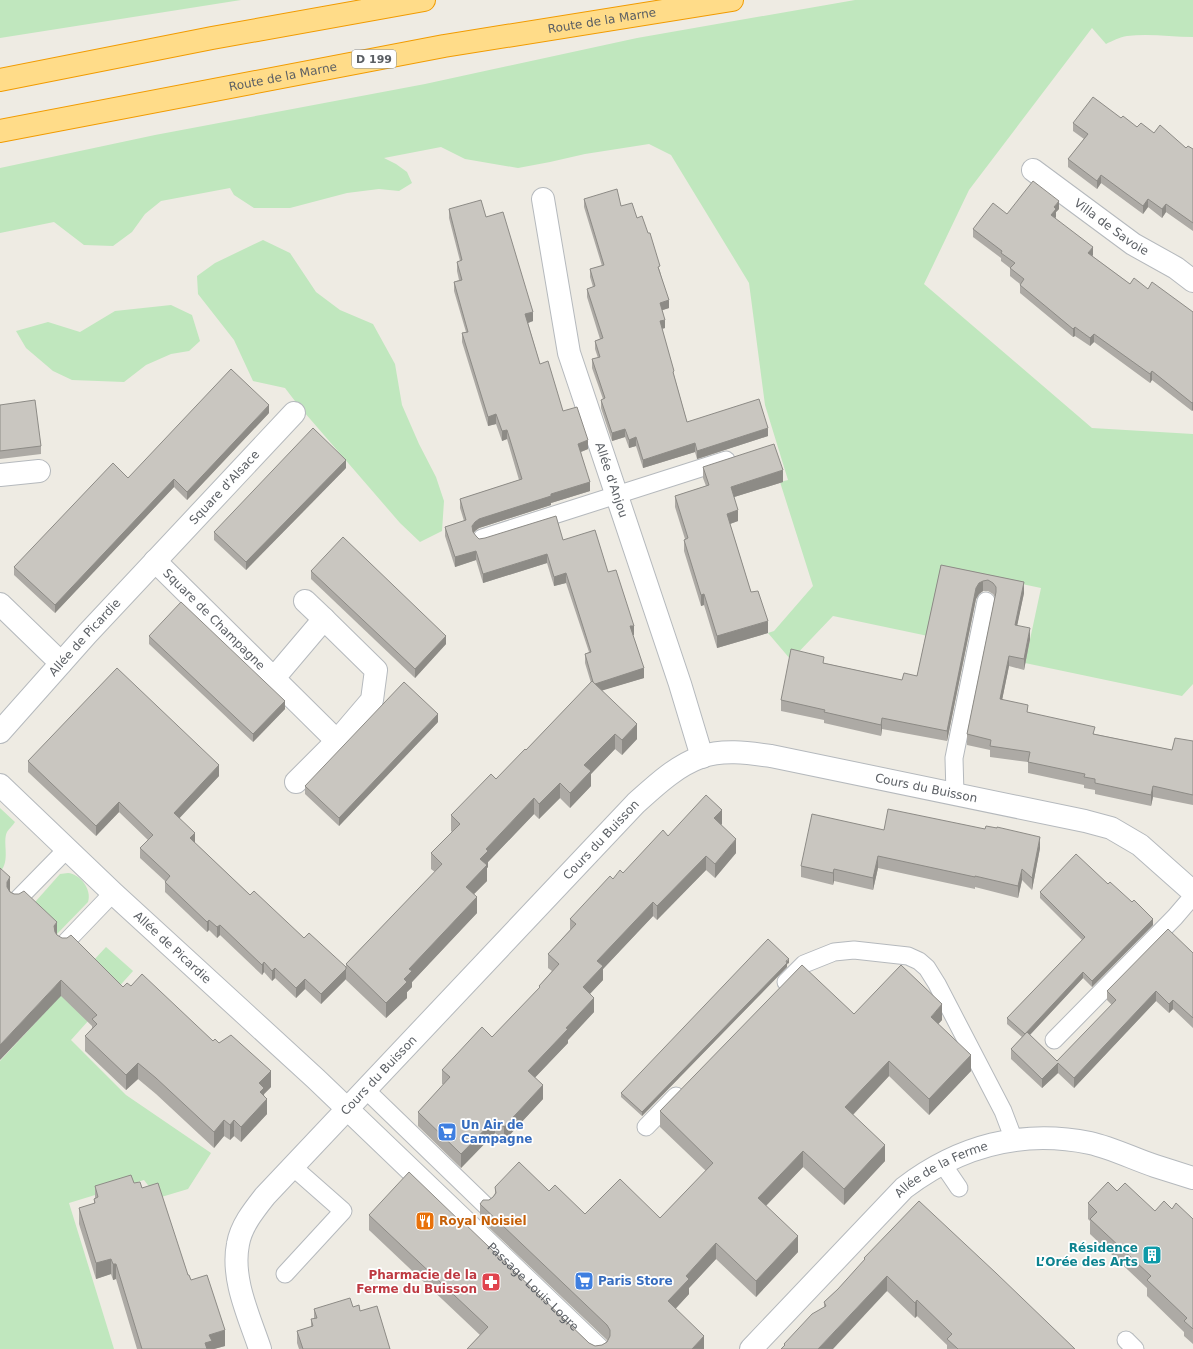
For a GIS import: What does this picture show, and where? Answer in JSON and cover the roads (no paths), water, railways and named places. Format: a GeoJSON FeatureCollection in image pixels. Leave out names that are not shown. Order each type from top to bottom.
{"type":"FeatureCollection","features":[{"type":"Feature","properties":{"kind":"highway"},"geometry":{"type":"LineString","coordinates":[[0,80],[212,38],[424,0]]}},
{"type":"Feature","properties":{"kind":"highway","name":"Route de la Marne"},"geometry":{"type":"LineString","coordinates":[[6,132],[444,46],[732,0]]}},
{"type":"Feature","properties":{"kind":"street","name":"Villa de Savoie"},"geometry":{"type":"LineString","coordinates":[[1033,170],[1133,244],[1176,268],[1193,281]]}},
{"type":"Feature","properties":{"kind":"street","name":"Allée d'Anjou"},"geometry":{"type":"LineString","coordinates":[[543,199],[569,353],[680,684],[702,757]]}},
{"type":"Feature","properties":{"kind":"street","name":"Square d'Alsace"},"geometry":{"type":"LineString","coordinates":[[155,562],[294,413]]}},
{"type":"Feature","properties":{"kind":"street"},"geometry":{"type":"LineString","coordinates":[[0,475],[39,471]]}},
{"type":"Feature","properties":{"kind":"street","name":"Allée de Picardie"},"geometry":{"type":"LineString","coordinates":[[0,732],[61,663],[155,562]]}},
{"type":"Feature","properties":{"kind":"street","name":"Square de Champagne"},"geometry":{"type":"LineString","coordinates":[[155,562],[337,741]]}},
{"type":"Feature","properties":{"kind":"street"},"geometry":{"type":"LineString","coordinates":[[296,782],[337,741],[372,700],[376,670],[305,601]]}},
{"type":"Feature","properties":{"kind":"street"},"geometry":{"type":"LineString","coordinates":[[0,604],[61,663]]}},
{"type":"Feature","properties":{"kind":"street","name":"Square de Champagne"},"geometry":{"type":"LineString","coordinates":[[274,678],[324,619]]}},
{"type":"Feature","properties":{"kind":"street","name":"Cours du Buisson"},"geometry":{"type":"LineString","coordinates":[[260,1349],[238,1276],[236,1259],[238,1243],[252,1213],[265,1196],[347,1108],[636,803],[659,782],[684,765],[702,757],[726,753],[747,753],[771,756],[1086,821],[1112,828],[1140,845],[1193,892]]}},
{"type":"Feature","properties":{"kind":"street","name":"Allée de Picardie"},"geometry":{"type":"LineString","coordinates":[[0,785],[113,893],[347,1108]]}},
{"type":"Feature","properties":{"kind":"street","name":"Passage Louis Logre"},"geometry":{"type":"LineString","coordinates":[[347,1108],[598,1349]]}},
{"type":"Feature","properties":{"kind":"street","name":"Allée de la Ferme"},"geometry":{"type":"LineString","coordinates":[[751,1349],[900,1192],[921,1175],[942,1163],[983,1146],[1014,1140],[1039,1138],[1090,1143],[1193,1178]]}},
{"type":"Feature","properties":{"kind":"lane"},"geometry":{"type":"LineString","coordinates":[[482,538],[741,455]]}},
{"type":"Feature","properties":{"kind":"lane"},"geometry":{"type":"LineString","coordinates":[[955,794],[954,758],[986,601]]}},
{"type":"Feature","properties":{"kind":"lane"},"geometry":{"type":"LineString","coordinates":[[18,900],[67,849]]}},
{"type":"Feature","properties":{"kind":"lane"},"geometry":{"type":"LineString","coordinates":[[64,944],[113,893]]}},
{"type":"Feature","properties":{"kind":"lane"},"geometry":{"type":"LineString","coordinates":[[1054,1040],[1193,896]]}},
{"type":"Feature","properties":{"kind":"lane"},"geometry":{"type":"LineString","coordinates":[[777,992],[804,964],[834,952],[854,950],[908,956],[919,961],[927,968],[937,984],[1003,1111],[1014,1140]]}},
{"type":"Feature","properties":{"kind":"lane"},"geometry":{"type":"LineString","coordinates":[[646,1127],[684,1087]]}},
{"type":"Feature","properties":{"kind":"lane"},"geometry":{"type":"LineString","coordinates":[[365,1089],[486,1206]]}},
{"type":"Feature","properties":{"kind":"lane"},"geometry":{"type":"LineString","coordinates":[[942,1163],[959,1188]]}},
{"type":"Feature","properties":{"kind":"lane"},"geometry":{"type":"LineString","coordinates":[[285,1274],[343,1211],[293,1167]]}},
{"type":"Feature","properties":{"kind":"place","name":"Un Air de Campagne"},"geometry":{"type":"Point","coordinates":[447,1132]}},
{"type":"Feature","properties":{"kind":"place","name":"Royal Noisiel"},"geometry":{"type":"Point","coordinates":[425,1221]}},
{"type":"Feature","properties":{"kind":"place","name":"Résidence L’Orée des Arts"},"geometry":{"type":"Point","coordinates":[1152,1255]}},
{"type":"Feature","properties":{"kind":"place","name":"Paris Store"},"geometry":{"type":"Point","coordinates":[584,1281]}},
{"type":"Feature","properties":{"kind":"place","name":"Pharmacie de la Ferme du Buisson"},"geometry":{"type":"Point","coordinates":[491,1282]}}]}
